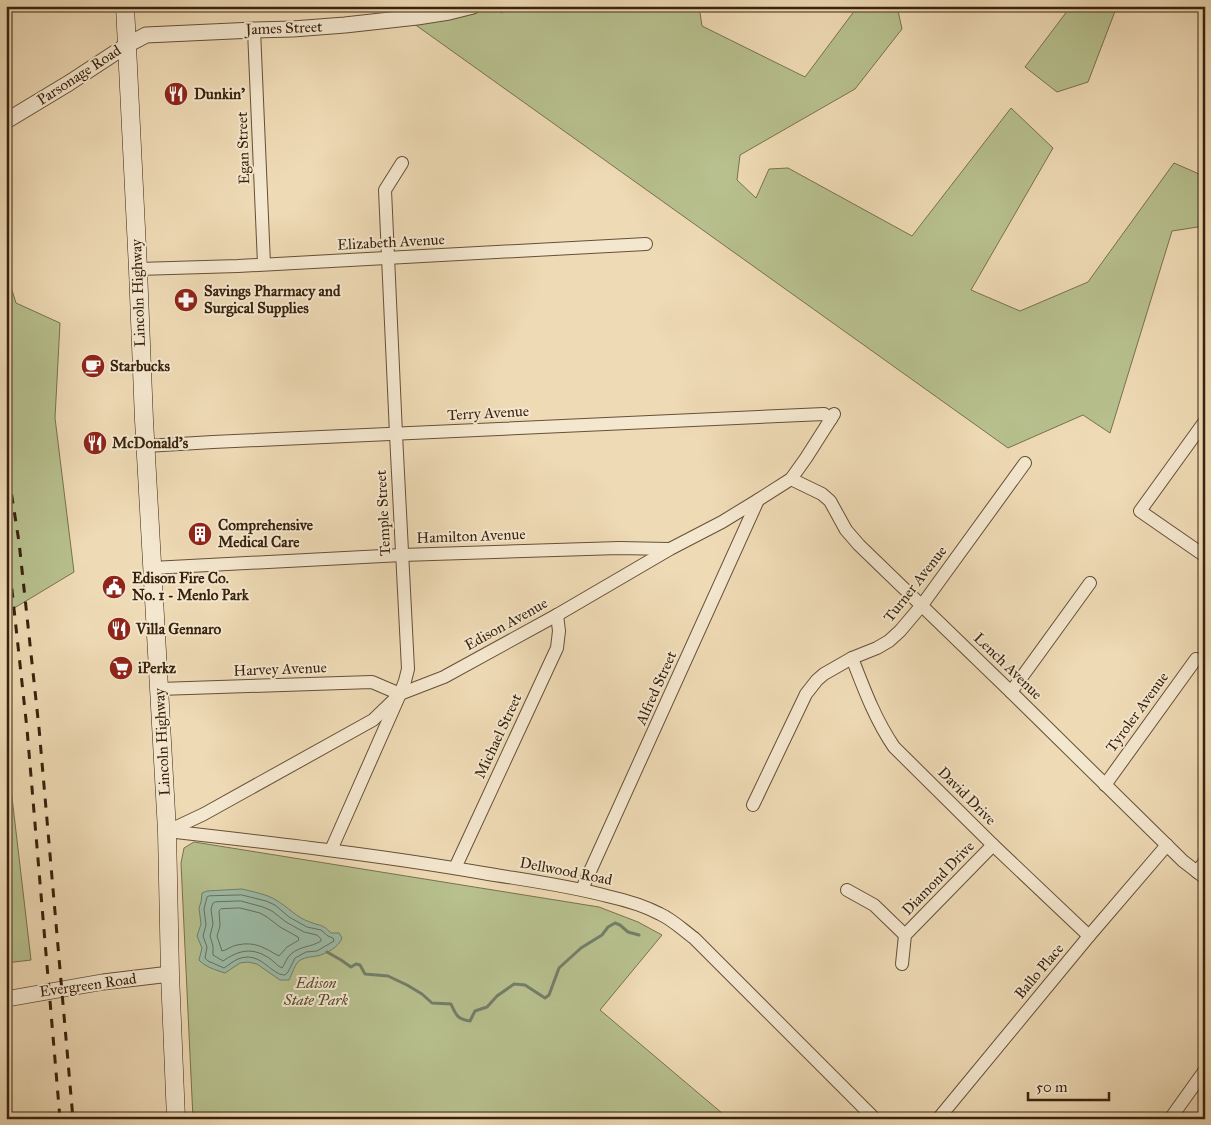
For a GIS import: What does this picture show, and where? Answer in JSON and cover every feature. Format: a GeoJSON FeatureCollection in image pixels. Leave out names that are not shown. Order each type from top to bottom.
{"type":"FeatureCollection","features":[{"type":"Feature","properties":{"kind":"main road","name":"Lincoln Highway"},"geometry":{"type":"LineString","coordinates":[[125,6],[141,370],[167,831],[176,1119]]}},
{"type":"Feature","properties":{"kind":"street","name":"James Street"},"geometry":{"type":"LineString","coordinates":[[127,45],[146,35],[345,25],[418,17],[473,6]]}},
{"type":"Feature","properties":{"kind":"street","name":"Egan Street"},"geometry":{"type":"LineString","coordinates":[[254,30],[264,264]]}},
{"type":"Feature","properties":{"kind":"street","name":"Parsonage Road"},"geometry":{"type":"LineString","coordinates":[[6,121],[127,45]]}},
{"type":"Feature","properties":{"kind":"street","name":"Temple Street"},"geometry":{"type":"LineString","coordinates":[[331,850],[400,694],[408,670],[385,190],[402,163]]}},
{"type":"Feature","properties":{"kind":"street","name":"Elizabeth Avenue"},"geometry":{"type":"LineString","coordinates":[[138,269],[236,266],[646,244]]}},
{"type":"Feature","properties":{"kind":"street","name":"Terry Avenue"},"geometry":{"type":"LineString","coordinates":[[146,446],[824,414],[833,416]]}},
{"type":"Feature","properties":{"kind":"street","name":"Edison Avenue"},"geometry":{"type":"LineString","coordinates":[[167,831],[204,814],[373,720],[400,694],[444,677],[758,500],[792,478],[833,416]]}},
{"type":"Feature","properties":{"kind":"street"},"geometry":{"type":"LineString","coordinates":[[1205,420],[1140,511],[1205,556]]}},
{"type":"Feature","properties":{"kind":"street","name":"Turner Avenue"},"geometry":{"type":"LineString","coordinates":[[753,805],[806,694],[817,680],[852,658],[888,641],[900,631],[922,606],[1025,463]]}},
{"type":"Feature","properties":{"kind":"street","name":"Lench Avenue"},"geometry":{"type":"LineString","coordinates":[[792,478],[822,494],[830,501],[846,530],[859,545],[1167,845],[1201,875]]}},
{"type":"Feature","properties":{"kind":"street","name":"Alfred Street"},"geometry":{"type":"LineString","coordinates":[[582,889],[758,500]]}},
{"type":"Feature","properties":{"kind":"street","name":"Hamilton Avenue"},"geometry":{"type":"LineString","coordinates":[[152,568],[402,555],[620,548],[670,549]]}},
{"type":"Feature","properties":{"kind":"street"},"geometry":{"type":"LineString","coordinates":[[1011,692],[1090,583]]}},
{"type":"Feature","properties":{"kind":"street","name":"Michael Street"},"geometry":{"type":"LineString","coordinates":[[455,868],[557,648],[559,631],[557,615]]}},
{"type":"Feature","properties":{"kind":"street","name":"David Drive"},"geometry":{"type":"LineString","coordinates":[[852,658],[882,730],[894,747],[1089,936]]}},
{"type":"Feature","properties":{"kind":"street","name":"Tyroler Avenue"},"geometry":{"type":"LineString","coordinates":[[1105,785],[1196,658]]}},
{"type":"Feature","properties":{"kind":"street","name":"Harvey Avenue"},"geometry":{"type":"LineString","coordinates":[[159,689],[372,682],[400,694]]}},
{"type":"Feature","properties":{"kind":"street","name":"Dellwood Road"},"geometry":{"type":"LineString","coordinates":[[167,831],[331,850],[455,868],[582,889],[648,908],[679,926],[694,938],[875,1119]]}},
{"type":"Feature","properties":{"kind":"street","name":"Diamond Drive"},"geometry":{"type":"LineString","coordinates":[[902,964],[905,935],[993,845]]}},
{"type":"Feature","properties":{"kind":"street","name":"Ballo Place"},"geometry":{"type":"LineString","coordinates":[[938,1119],[1167,845]]}},
{"type":"Feature","properties":{"kind":"street"},"geometry":{"type":"LineString","coordinates":[[1201,875],[1205,861]]}},
{"type":"Feature","properties":{"kind":"street"},"geometry":{"type":"LineString","coordinates":[[847,890],[874,905],[905,935]]}},
{"type":"Feature","properties":{"kind":"street","name":"Evergreen Road"},"geometry":{"type":"LineString","coordinates":[[6,999],[103,982],[170,974]]}},
{"type":"Feature","properties":{"kind":"street"},"geometry":{"type":"LineString","coordinates":[[1170,1119],[1205,1070]]}},
{"type":"Feature","properties":{"kind":"green space"},"geometry":{"type":"Polygon","coordinates":[[[389,6],[497,6],[501,13],[516,6],[699,6],[702,26],[805,77],[858,6],[897,6],[902,29],[855,89],[740,155],[737,180],[756,198],[769,169],[788,168],[912,236],[1011,108],[1053,148],[971,290],[1020,311],[1088,282],[1174,163],[1199,174],[1205,171],[1205,227],[1172,231],[1110,433],[1083,415],[1008,448],[389,6]]]}},
{"type":"Feature","properties":{"kind":"green space"},"geometry":{"type":"Polygon","coordinates":[[[1071,6],[1117,6],[1088,82],[1057,92],[1025,67],[1071,6]]]}},
{"type":"Feature","properties":{"kind":"green space"},"geometry":{"type":"Polygon","coordinates":[[[6,271],[16,303],[60,323],[55,418],[74,572],[6,613],[6,271]]]}},
{"type":"Feature","properties":{"kind":"green space"},"geometry":{"type":"Polygon","coordinates":[[[6,746],[31,960],[6,963],[6,746]]]}},
{"type":"Feature","properties":{"kind":"green space","name":"Edison State Park"},"geometry":{"type":"Polygon","coordinates":[[[194,842],[599,907],[638,922],[662,935],[600,1010],[729,1119],[193,1119],[181,863],[184,848],[194,842]]]}},
{"type":"Feature","properties":{"kind":"water"},"geometry":{"type":"Polygon","coordinates":[[[242,889],[272,898],[305,920],[323,926],[331,933],[339,933],[342,938],[332,950],[300,960],[289,980],[280,980],[257,964],[248,962],[240,963],[225,973],[207,966],[199,960],[202,948],[197,936],[201,924],[199,908],[202,893],[242,889]]]}},
{"type":"Feature","properties":{"kind":"waterway"},"geometry":{"type":"LineString","coordinates":[[327,952],[351,967],[356,964],[360,965],[365,974],[388,976],[407,985],[432,1003],[451,1004],[458,1016],[470,1021],[475,1011],[487,1007],[497,996],[514,984],[525,985],[545,998],[549,995],[559,968],[581,948],[602,935],[608,927],[615,923],[628,932],[639,935]]}},
{"type":"Feature","properties":{"kind":"railway"},"geometry":{"type":"LineString","coordinates":[[6,459],[19,542],[39,728],[73,1119]]}},
{"type":"Feature","properties":{"kind":"railway"},"geometry":{"type":"LineString","coordinates":[[6,535],[27,729],[60,1119]]}},
{"type":"Feature","properties":{"kind":"place","name":"Dunkin'"},"geometry":{"type":"Point","coordinates":[176,94]}},
{"type":"Feature","properties":{"kind":"place","name":"Savings Pharmacy and Surgical Supplies"},"geometry":{"type":"Point","coordinates":[186,300]}},
{"type":"Feature","properties":{"kind":"place","name":"Starbucks"},"geometry":{"type":"Point","coordinates":[93,366]}},
{"type":"Feature","properties":{"kind":"place","name":"McDonald's"},"geometry":{"type":"Point","coordinates":[95,443]}},
{"type":"Feature","properties":{"kind":"place","name":"Comprehensive Medical Care"},"geometry":{"type":"Point","coordinates":[200,534]}},
{"type":"Feature","properties":{"kind":"place","name":"Edison Fire Co. No. 1 - Menlo Park"},"geometry":{"type":"Point","coordinates":[114,587]}},
{"type":"Feature","properties":{"kind":"place","name":"Villa Gennaro"},"geometry":{"type":"Point","coordinates":[119,629]}},
{"type":"Feature","properties":{"kind":"place","name":"iPerkz"},"geometry":{"type":"Point","coordinates":[121,668]}}]}
